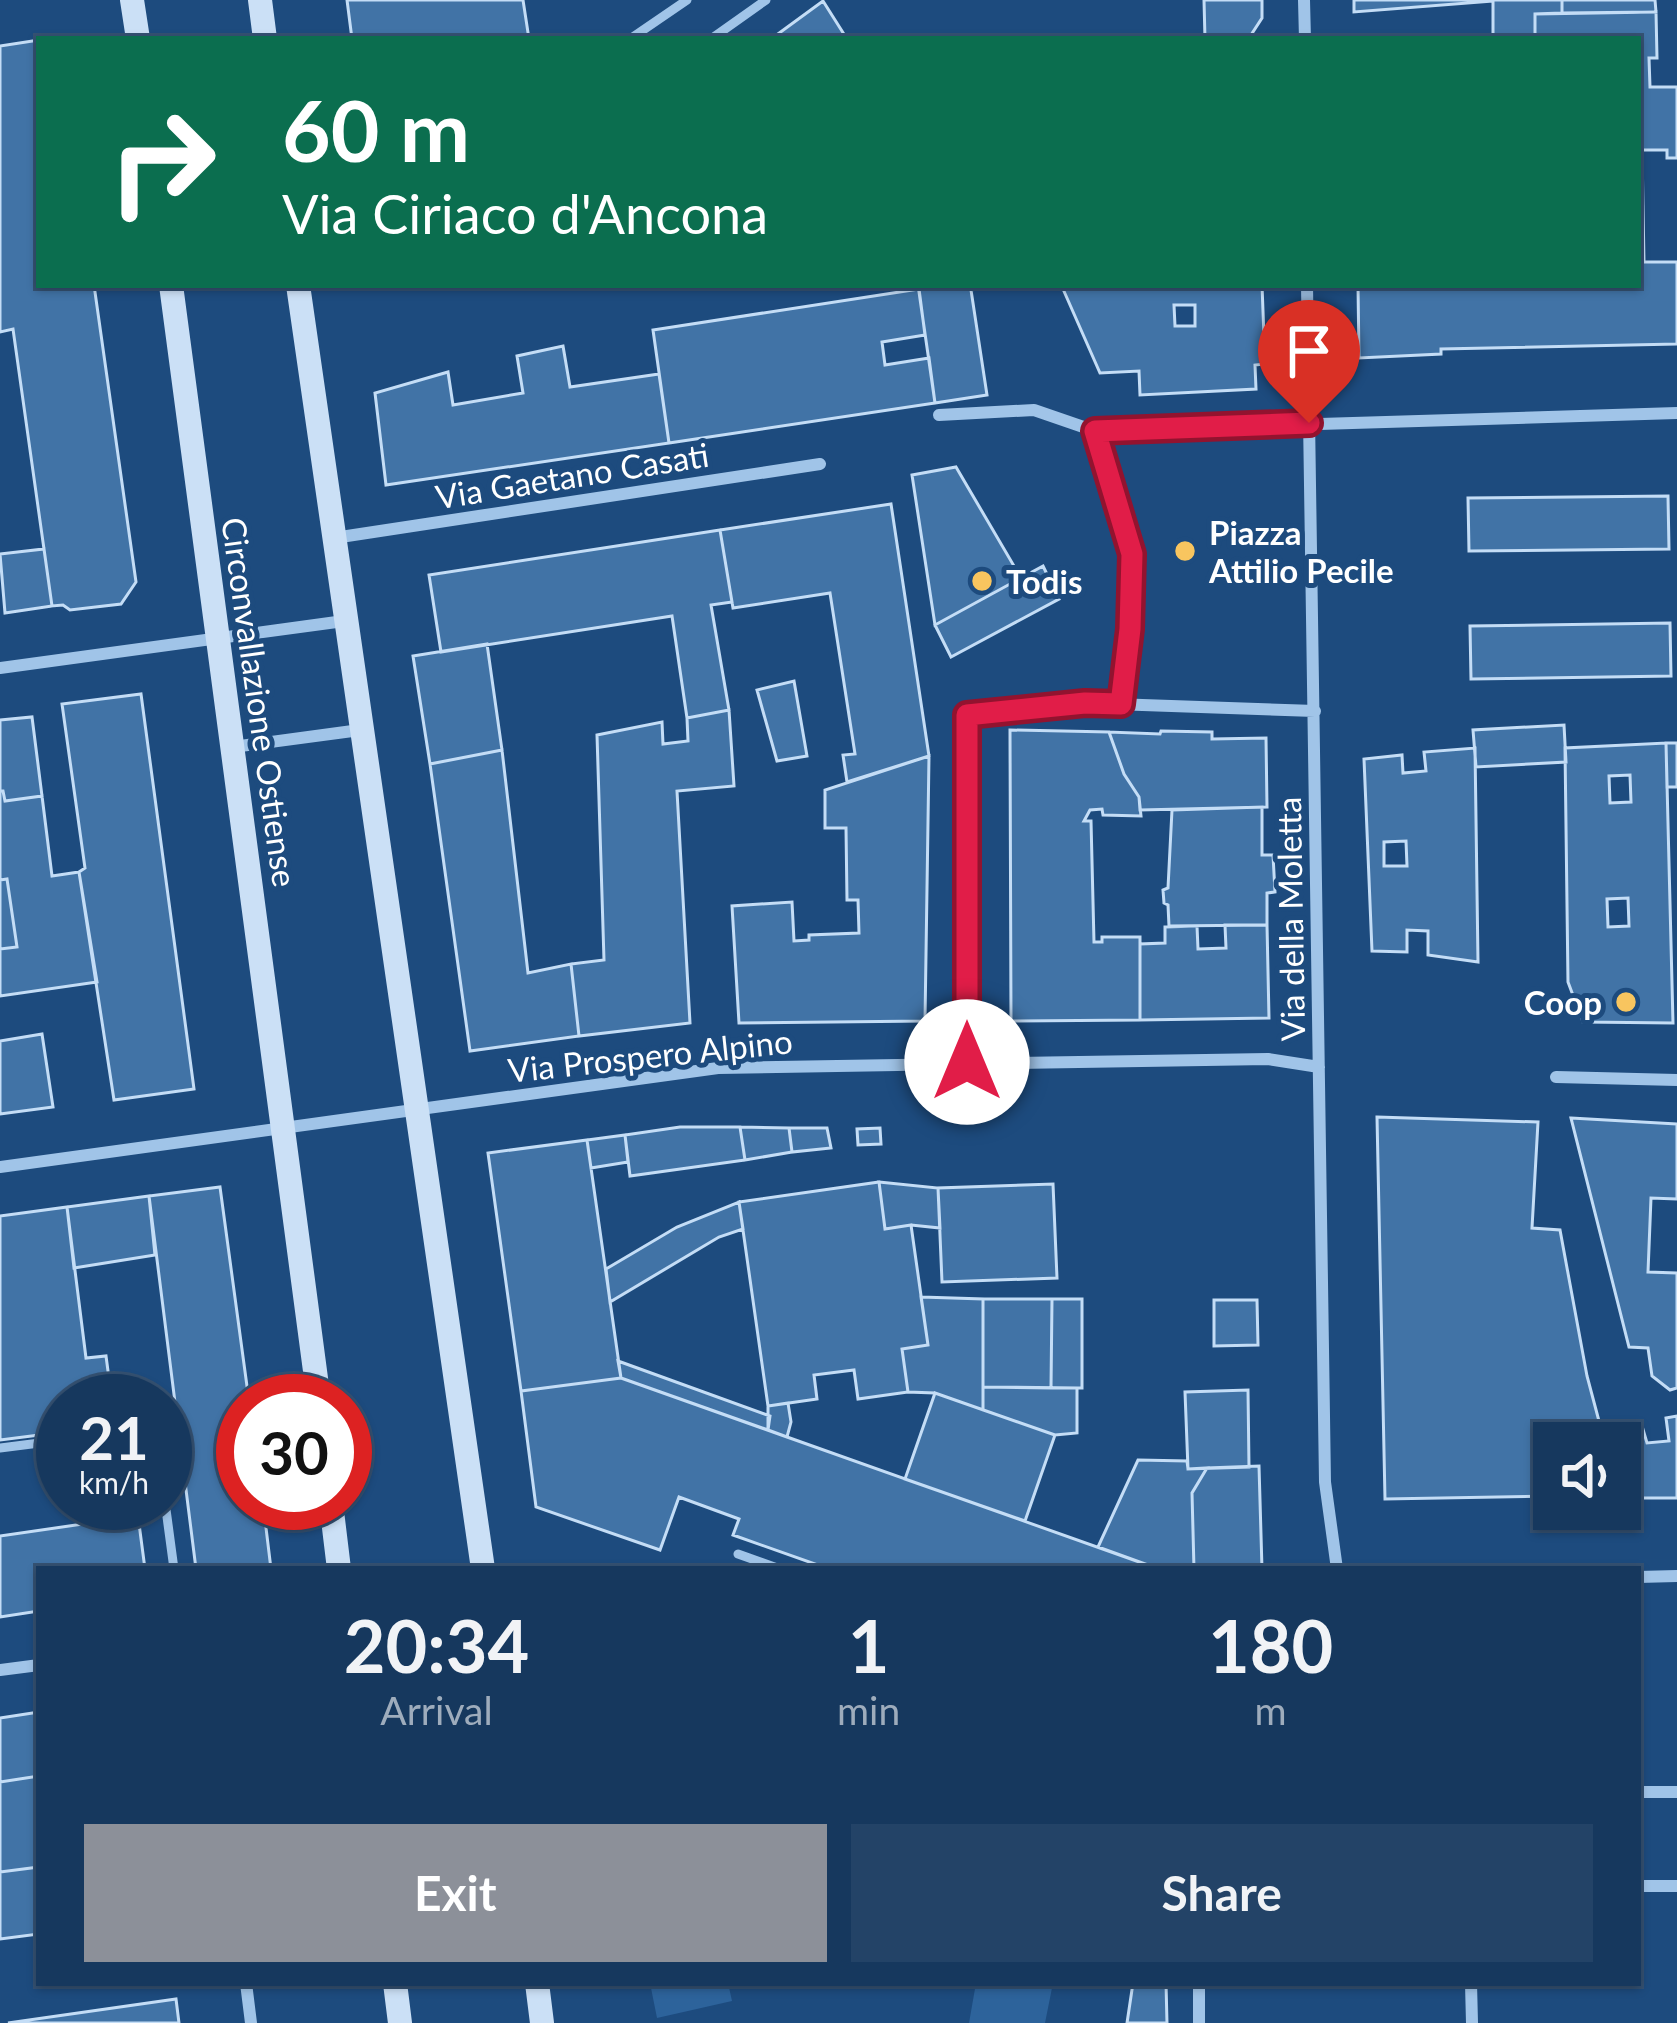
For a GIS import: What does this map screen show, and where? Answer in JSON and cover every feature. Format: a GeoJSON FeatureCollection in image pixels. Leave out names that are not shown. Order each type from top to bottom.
{"type":"FeatureCollection","features":[{"type":"Feature","properties":{"kind":"main road"},"geometry":{"type":"LineString","coordinates":[[132,0],[138,36]]}},
{"type":"Feature","properties":{"kind":"main road"},"geometry":{"type":"LineString","coordinates":[[260,0],[265,36]]}},
{"type":"Feature","properties":{"kind":"main road","name":"Circonvallazione Ostiense"},"geometry":{"type":"LineString","coordinates":[[172,288],[316,1374]]}},
{"type":"Feature","properties":{"kind":"main road"},"geometry":{"type":"LineString","coordinates":[[298,288],[483,1566]]}},
{"type":"Feature","properties":{"kind":"main road"},"geometry":{"type":"LineString","coordinates":[[334,1530],[339,1566]]}},
{"type":"Feature","properties":{"kind":"main road"},"geometry":{"type":"LineString","coordinates":[[395,1986],[400,2023]]}},
{"type":"Feature","properties":{"kind":"main road"},"geometry":{"type":"LineString","coordinates":[[537,1986],[542,2023]]}},
{"type":"Feature","properties":{"kind":"street"},"geometry":{"type":"LineString","coordinates":[[1304,0],[1305,36]]}},
{"type":"Feature","properties":{"kind":"street","name":"Via della Moletta"},"geometry":{"type":"LineString","coordinates":[[1307,288],[1325,1482],[1336,1566]]}},
{"type":"Feature","properties":{"kind":"street"},"geometry":{"type":"LineString","coordinates":[[939,415],[1034,410],[1095,431],[1677,413]]}},
{"type":"Feature","properties":{"kind":"street"},"geometry":{"type":"LineString","coordinates":[[1095,431],[1132,554],[1121,704]]}},
{"type":"Feature","properties":{"kind":"street","name":"Via Gaetano Casati"},"geometry":{"type":"LineString","coordinates":[[332,539],[820,464]]}},
{"type":"Feature","properties":{"kind":"street"},"geometry":{"type":"LineString","coordinates":[[0,668],[344,622]]}},
{"type":"Feature","properties":{"kind":"street"},"geometry":{"type":"LineString","coordinates":[[967,1062],[967,715],[1085,703],[1315,711]]}},
{"type":"Feature","properties":{"kind":"street"},"geometry":{"type":"LineString","coordinates":[[232,747],[360,730]]}},
{"type":"Feature","properties":{"kind":"street","name":"Via Prospero Alpino"},"geometry":{"type":"LineString","coordinates":[[419,1109],[718,1068],[1268,1059],[1319,1066]]}},
{"type":"Feature","properties":{"kind":"street"},"geometry":{"type":"LineString","coordinates":[[1556,1077],[1677,1080]]}},
{"type":"Feature","properties":{"kind":"street"},"geometry":{"type":"LineString","coordinates":[[0,1167],[419,1109]]}},
{"type":"Feature","properties":{"kind":"street"},"geometry":{"type":"LineString","coordinates":[[1641,1576],[1677,1576]]}},
{"type":"Feature","properties":{"kind":"street"},"geometry":{"type":"LineString","coordinates":[[0,1670],[36,1665]]}},
{"type":"Feature","properties":{"kind":"street"},"geometry":{"type":"LineString","coordinates":[[1641,1792],[1677,1792]]}},
{"type":"Feature","properties":{"kind":"street"},"geometry":{"type":"LineString","coordinates":[[1641,1886],[1677,1886]]}},
{"type":"Feature","properties":{"kind":"street"},"geometry":{"type":"LineString","coordinates":[[246,1986],[251,2023]]}},
{"type":"Feature","properties":{"kind":"street"},"geometry":{"type":"LineString","coordinates":[[1199,1986],[1199,2023]]}},
{"type":"Feature","properties":{"kind":"street"},"geometry":{"type":"LineString","coordinates":[[1471,1986],[1472,2023]]}},
{"type":"Feature","properties":{"kind":"lane"},"geometry":{"type":"LineString","coordinates":[[634,36],[687,0]]}},
{"type":"Feature","properties":{"kind":"lane"},"geometry":{"type":"LineString","coordinates":[[716,36],[766,0]]}},
{"type":"Feature","properties":{"kind":"lane"},"geometry":{"type":"LineString","coordinates":[[0,1448],[36,1443]]}},
{"type":"Feature","properties":{"kind":"lane"},"geometry":{"type":"LineString","coordinates":[[169,1530],[174,1566]]}},
{"type":"Feature","properties":{"kind":"lane"},"geometry":{"type":"LineString","coordinates":[[737,1554],[771,1566]]}},
{"type":"Feature","properties":{"kind":"shaded area"},"geometry":{"type":"Polygon","coordinates":[[[651,1986],[729,1986],[732,2001],[657,2018],[651,1986]]]}},
{"type":"Feature","properties":{"kind":"shaded area"},"geometry":{"type":"Polygon","coordinates":[[[975,1986],[1052,1986],[1045,2023],[969,2023],[975,1986]]]}},
{"type":"Feature","properties":{"kind":"building"},"geometry":{"type":"Polygon","coordinates":[[[347,0],[523,0],[529,36],[352,36],[347,0]]]}},
{"type":"Feature","properties":{"kind":"building"},"geometry":{"type":"Polygon","coordinates":[[[1204,0],[1262,0],[1262,18],[1250,36],[1205,36],[1204,0]]]}},
{"type":"Feature","properties":{"kind":"building"},"geometry":{"type":"Polygon","coordinates":[[[1354,0],[1562,0],[1562,13],[1535,14],[1535,36],[1493,36],[1493,1],[1354,12],[1354,0]]]}},
{"type":"Feature","properties":{"kind":"building"},"geometry":{"type":"Polygon","coordinates":[[[1562,0],[1655,0],[1656,12],[1562,13],[1562,0]]]}},
{"type":"Feature","properties":{"kind":"building"},"geometry":{"type":"Polygon","coordinates":[[[823,1],[845,36],[775,36],[823,1]]]}},
{"type":"Feature","properties":{"kind":"building"},"geometry":{"type":"Polygon","coordinates":[[[1656,12],[1657,58],[1649,58],[1650,87],[1677,87],[1677,158],[1667,158],[1667,150],[1642,150],[1643,206],[1641,206],[1641,36],[1535,36],[1535,14],[1656,12]]]}},
{"type":"Feature","properties":{"kind":"building"},"geometry":{"type":"Polygon","coordinates":[[[36,40],[36,288],[94,288],[136,582],[121,604],[70,610],[52,606],[13,329],[0,332],[0,46],[36,40]]]}},
{"type":"Feature","properties":{"kind":"building"},"geometry":{"type":"Polygon","coordinates":[[[1641,206],[1644,262],[1677,262],[1677,344],[1441,349],[1441,354],[1359,358],[1358,288],[1641,288],[1641,206]]]}},
{"type":"Feature","properties":{"kind":"building"},"geometry":{"type":"Polygon","coordinates":[[[918,288],[981,288],[971,290],[987,395],[935,403],[918,288]]]}},
{"type":"Feature","properties":{"kind":"building"},"geometry":{"type":"Polygon","coordinates":[[[1262,288],[1265,364],[1255,365],[1256,389],[1140,395],[1139,371],[1100,373],[1063,289],[1262,288]],[[1174,305],[1175,326],[1195,326],[1195,305],[1174,305]]]}},
{"type":"Feature","properties":{"kind":"building"},"geometry":{"type":"Polygon","coordinates":[[[919,289],[925,335],[882,342],[885,365],[929,358],[935,403],[669,443],[653,330],[919,289]]]}},
{"type":"Feature","properties":{"kind":"building"},"geometry":{"type":"Polygon","coordinates":[[[563,346],[570,387],[659,374],[669,443],[386,485],[375,393],[448,372],[453,405],[523,393],[517,356],[563,346]]]}},
{"type":"Feature","properties":{"kind":"building"},"geometry":{"type":"Polygon","coordinates":[[[956,467],[1021,578],[935,625],[912,475],[956,467]]]}},
{"type":"Feature","properties":{"kind":"building"},"geometry":{"type":"Polygon","coordinates":[[[1668,496],[1669,549],[1469,551],[1468,498],[1668,496]]]}},
{"type":"Feature","properties":{"kind":"building"},"geometry":{"type":"Polygon","coordinates":[[[891,504],[929,756],[847,782],[843,755],[855,754],[830,593],[733,608],[720,530],[891,504]]]}},
{"type":"Feature","properties":{"kind":"building"},"geometry":{"type":"Polygon","coordinates":[[[720,530],[732,602],[711,605],[729,710],[687,718],[672,616],[441,652],[429,575],[720,530]]]}},
{"type":"Feature","properties":{"kind":"building"},"geometry":{"type":"Polygon","coordinates":[[[44,549],[52,606],[5,613],[0,554],[44,549]]]}},
{"type":"Feature","properties":{"kind":"building"},"geometry":{"type":"Polygon","coordinates":[[[1043,566],[1059,599],[951,657],[935,625],[1043,566]]]}},
{"type":"Feature","properties":{"kind":"building"},"geometry":{"type":"Polygon","coordinates":[[[1670,623],[1671,676],[1471,679],[1470,626],[1670,623]]]}},
{"type":"Feature","properties":{"kind":"building"},"geometry":{"type":"Polygon","coordinates":[[[487,644],[502,750],[430,764],[413,656],[487,644]]]}},
{"type":"Feature","properties":{"kind":"building"},"geometry":{"type":"Polygon","coordinates":[[[794,681],[807,756],[777,761],[757,690],[794,681]]]}},
{"type":"Feature","properties":{"kind":"building"},"geometry":{"type":"Polygon","coordinates":[[[141,694],[194,1089],[114,1100],[79,872],[85,868],[62,704],[141,694]]]}},
{"type":"Feature","properties":{"kind":"building"},"geometry":{"type":"Polygon","coordinates":[[[729,710],[734,786],[677,791],[690,1023],[579,1036],[571,964],[604,960],[597,735],[662,722],[663,744],[688,741],[687,718],[729,710]]]}},
{"type":"Feature","properties":{"kind":"building"},"geometry":{"type":"Polygon","coordinates":[[[32,717],[42,796],[5,801],[0,791],[0,720],[32,717]]]}},
{"type":"Feature","properties":{"kind":"building"},"geometry":{"type":"Polygon","coordinates":[[[1564,725],[1566,762],[1476,767],[1473,730],[1564,725]]]}},
{"type":"Feature","properties":{"kind":"building"},"geometry":{"type":"Polygon","coordinates":[[[1010,730],[1109,732],[1124,774],[1139,797],[1141,816],[1090,810],[1084,821],[1091,821],[1094,942],[1102,942],[1102,937],[1140,937],[1140,1020],[1011,1021],[1010,730]]]}},
{"type":"Feature","properties":{"kind":"building"},"geometry":{"type":"Polygon","coordinates":[[[1109,732],[1212,732],[1212,739],[1266,738],[1267,807],[1140,810],[1139,797],[1124,774],[1109,732]]]}},
{"type":"Feature","properties":{"kind":"building"},"geometry":{"type":"Polygon","coordinates":[[[1666,743],[1673,1023],[1583,1022],[1568,982],[1565,748],[1666,743]],[[1630,775],[1609,776],[1610,803],[1631,802],[1630,775]],[[1628,898],[1607,899],[1608,927],[1629,926],[1628,898]]]}},
{"type":"Feature","properties":{"kind":"building"},"geometry":{"type":"Polygon","coordinates":[[[1666,743],[1677,743],[1677,787],[1667,787],[1666,743]]]}},
{"type":"Feature","properties":{"kind":"building"},"geometry":{"type":"Polygon","coordinates":[[[1475,748],[1478,962],[1428,955],[1428,931],[1407,930],[1407,952],[1372,951],[1364,759],[1402,755],[1403,773],[1426,771],[1424,752],[1475,748]],[[1406,841],[1384,842],[1384,866],[1407,866],[1406,841]]]}},
{"type":"Feature","properties":{"kind":"building"},"geometry":{"type":"Polygon","coordinates":[[[502,750],[528,973],[571,964],[579,1036],[470,1051],[430,764],[502,750]]]}},
{"type":"Feature","properties":{"kind":"building"},"geometry":{"type":"Polygon","coordinates":[[[929,756],[925,1021],[739,1023],[732,906],[792,902],[794,941],[809,940],[809,935],[859,933],[858,900],[847,900],[846,828],[825,828],[825,790],[929,756]]]}},
{"type":"Feature","properties":{"kind":"building"},"geometry":{"type":"Polygon","coordinates":[[[0,791],[5,801],[42,796],[52,876],[79,872],[97,982],[0,996],[0,949],[17,947],[7,879],[0,880],[0,791]]]}},
{"type":"Feature","properties":{"kind":"building"},"geometry":{"type":"Polygon","coordinates":[[[1262,807],[1262,855],[1273,855],[1275,892],[1267,893],[1267,925],[1169,926],[1163,890],[1168,888],[1172,810],[1262,807]]]}},
{"type":"Feature","properties":{"kind":"building"},"geometry":{"type":"Polygon","coordinates":[[[7,879],[17,947],[0,949],[0,880],[7,879]]]}},
{"type":"Feature","properties":{"kind":"building"},"geometry":{"type":"Polygon","coordinates":[[[1225,925],[1267,925],[1269,1018],[1140,1020],[1140,944],[1165,943],[1165,927],[1197,926],[1198,949],[1226,948],[1225,925]]]}},
{"type":"Feature","properties":{"kind":"building"},"geometry":{"type":"Polygon","coordinates":[[[42,1034],[53,1107],[0,1114],[0,1041],[42,1034]]]}},
{"type":"Feature","properties":{"kind":"building"},"geometry":{"type":"Polygon","coordinates":[[[1377,1117],[1538,1122],[1532,1228],[1560,1230],[1599,1422],[1533,1422],[1533,1496],[1385,1499],[1377,1117]]]}},
{"type":"Feature","properties":{"kind":"building"},"geometry":{"type":"Polygon","coordinates":[[[1571,1118],[1677,1124],[1677,1199],[1651,1198],[1648,1272],[1677,1273],[1677,1388],[1670,1390],[1652,1376],[1648,1348],[1629,1347],[1571,1118]]]}},
{"type":"Feature","properties":{"kind":"building"},"geometry":{"type":"Polygon","coordinates":[[[680,1127],[740,1127],[745,1160],[630,1176],[625,1135],[680,1127]]]}},
{"type":"Feature","properties":{"kind":"building"},"geometry":{"type":"Polygon","coordinates":[[[740,1127],[789,1128],[792,1152],[745,1160],[740,1127]]]}},
{"type":"Feature","properties":{"kind":"building"},"geometry":{"type":"Polygon","coordinates":[[[789,1128],[827,1128],[831,1148],[792,1152],[789,1128]]]}},
{"type":"Feature","properties":{"kind":"building"},"geometry":{"type":"Polygon","coordinates":[[[880,1128],[881,1144],[858,1145],[857,1129],[880,1128]]]}},
{"type":"Feature","properties":{"kind":"building"},"geometry":{"type":"Polygon","coordinates":[[[625,1135],[628,1162],[591,1168],[587,1140],[625,1135]]]}},
{"type":"Feature","properties":{"kind":"building"},"geometry":{"type":"Polygon","coordinates":[[[587,1140],[621,1378],[521,1391],[488,1153],[587,1140]]]}},
{"type":"Feature","properties":{"kind":"building"},"geometry":{"type":"Polygon","coordinates":[[[879,1182],[885,1229],[911,1225],[928,1345],[902,1349],[908,1392],[858,1399],[854,1370],[814,1375],[817,1399],[768,1406],[739,1202],[879,1182]]]}},
{"type":"Feature","properties":{"kind":"building"},"geometry":{"type":"Polygon","coordinates":[[[879,1182],[938,1188],[940,1228],[885,1229],[879,1182]]]}},
{"type":"Feature","properties":{"kind":"building"},"geometry":{"type":"Polygon","coordinates":[[[1053,1184],[1057,1278],[942,1282],[938,1188],[1053,1184]]]}},
{"type":"Feature","properties":{"kind":"building"},"geometry":{"type":"Polygon","coordinates":[[[220,1187],[245,1374],[216,1374],[216,1530],[266,1530],[271,1566],[196,1566],[191,1530],[192,1374],[171,1374],[149,1196],[220,1187]]]}},
{"type":"Feature","properties":{"kind":"building"},"geometry":{"type":"Polygon","coordinates":[[[149,1196],[155,1255],[74,1268],[67,1207],[149,1196]]]}},
{"type":"Feature","properties":{"kind":"building"},"geometry":{"type":"Polygon","coordinates":[[[739,1202],[743,1229],[719,1237],[610,1302],[606,1269],[677,1227],[739,1202]]]}},
{"type":"Feature","properties":{"kind":"building"},"geometry":{"type":"Polygon","coordinates":[[[67,1207],[86,1358],[106,1356],[108,1374],[36,1374],[36,1435],[0,1440],[0,1216],[67,1207]]]}},
{"type":"Feature","properties":{"kind":"building"},"geometry":{"type":"Polygon","coordinates":[[[921,1297],[983,1299],[983,1410],[935,1393],[908,1392],[902,1349],[928,1345],[921,1297]]]}},
{"type":"Feature","properties":{"kind":"building"},"geometry":{"type":"Polygon","coordinates":[[[983,1299],[1052,1299],[1051,1388],[983,1387],[983,1299]]]}},
{"type":"Feature","properties":{"kind":"building"},"geometry":{"type":"Polygon","coordinates":[[[1052,1299],[1082,1299],[1082,1388],[1051,1388],[1052,1299]]]}},
{"type":"Feature","properties":{"kind":"building"},"geometry":{"type":"Polygon","coordinates":[[[1214,1300],[1257,1300],[1258,1345],[1214,1346],[1214,1300]]]}},
{"type":"Feature","properties":{"kind":"building"},"geometry":{"type":"Polygon","coordinates":[[[618,1361],[770,1416],[768,1430],[621,1378],[618,1361]]]}},
{"type":"Feature","properties":{"kind":"building"},"geometry":{"type":"Polygon","coordinates":[[[621,1378],[1151,1566],[821,1566],[733,1535],[739,1519],[679,1497],[660,1550],[536,1507],[521,1391],[621,1378]]]}},
{"type":"Feature","properties":{"kind":"building"},"geometry":{"type":"Polygon","coordinates":[[[983,1387],[1077,1388],[1077,1433],[1055,1435],[983,1410],[983,1387]]]}},
{"type":"Feature","properties":{"kind":"building"},"geometry":{"type":"Polygon","coordinates":[[[1248,1390],[1249,1467],[1188,1469],[1185,1392],[1248,1390]]]}},
{"type":"Feature","properties":{"kind":"building"},"geometry":{"type":"Polygon","coordinates":[[[935,1393],[1055,1435],[1025,1521],[905,1479],[935,1393]]]}},
{"type":"Feature","properties":{"kind":"building"},"geometry":{"type":"Polygon","coordinates":[[[788,1403],[787,1437],[768,1430],[768,1406],[788,1403]]]}},
{"type":"Feature","properties":{"kind":"building"},"geometry":{"type":"Polygon","coordinates":[[[1677,1416],[1677,1498],[1641,1498],[1641,1426],[1647,1443],[1669,1441],[1666,1418],[1677,1416]]]}},
{"type":"Feature","properties":{"kind":"building"},"geometry":{"type":"Polygon","coordinates":[[[1138,1460],[1187,1461],[1188,1469],[1207,1468],[1192,1493],[1194,1566],[1151,1566],[1098,1547],[1138,1460]]]}},
{"type":"Feature","properties":{"kind":"building"},"geometry":{"type":"Polygon","coordinates":[[[1259,1466],[1262,1566],[1194,1566],[1192,1493],[1207,1468],[1259,1466]]]}},
{"type":"Feature","properties":{"kind":"building"},"geometry":{"type":"Polygon","coordinates":[[[41,1530],[140,1530],[145,1566],[36,1566],[36,1611],[0,1617],[0,1536],[41,1530]]]}},
{"type":"Feature","properties":{"kind":"building"},"geometry":{"type":"Polygon","coordinates":[[[36,1712],[36,1776],[0,1782],[0,1718],[36,1712]]]}},
{"type":"Feature","properties":{"kind":"building"},"geometry":{"type":"Polygon","coordinates":[[[36,1776],[36,1867],[0,1872],[0,1782],[36,1776]]]}},
{"type":"Feature","properties":{"kind":"building"},"geometry":{"type":"Polygon","coordinates":[[[36,1867],[36,1934],[0,1939],[0,1872],[36,1867]]]}},
{"type":"Feature","properties":{"kind":"building"},"geometry":{"type":"Polygon","coordinates":[[[1133,1986],[1166,1986],[1167,2023],[1127,2023],[1133,1986]]]}},
{"type":"Feature","properties":{"kind":"building"},"geometry":{"type":"Polygon","coordinates":[[[176,1999],[179,2023],[8,2023],[176,1999]]]}},
{"type":"Feature","properties":{"kind":"place","name":"Piazza Attilio Pecile"},"geometry":{"type":"Point","coordinates":[1185,551]}},
{"type":"Feature","properties":{"kind":"place","name":"Todis"},"geometry":{"type":"Point","coordinates":[982,581]}},
{"type":"Feature","properties":{"kind":"place","name":"Coop"},"geometry":{"type":"Point","coordinates":[1626,1002]}},
{"type":"Feature","properties":{"kind":"route"},"geometry":{"type":"LineString","coordinates":[[967,1062],[967,715],[1121,704],[1132,554],[1095,431],[1309,423]]}}]}
